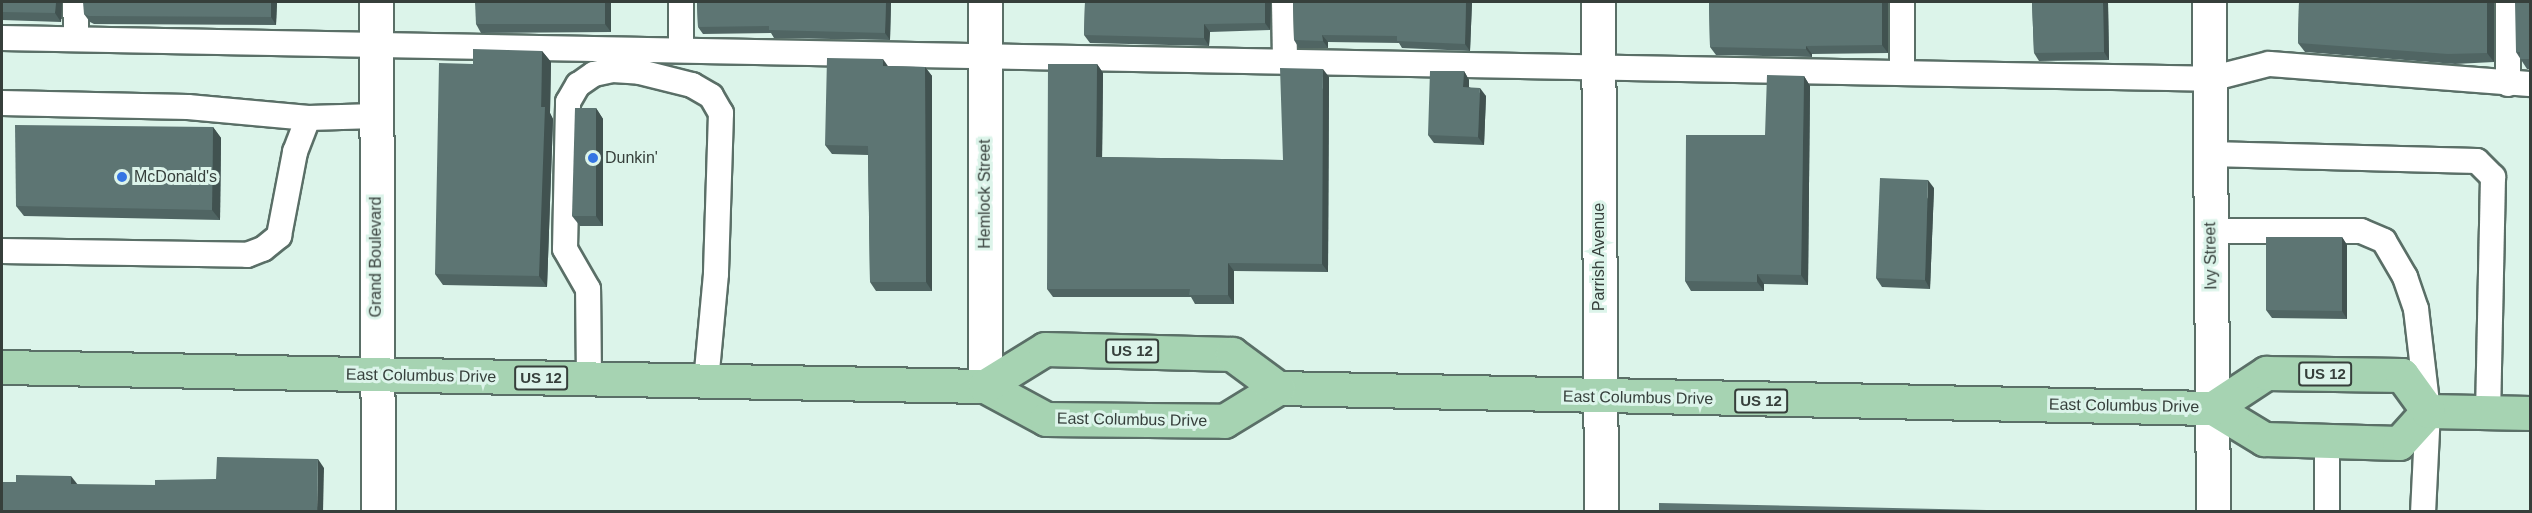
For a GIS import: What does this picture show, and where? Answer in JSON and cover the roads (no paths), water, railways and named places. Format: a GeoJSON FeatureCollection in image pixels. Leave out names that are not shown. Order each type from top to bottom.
{"type":"FeatureCollection","features":[{"type":"Feature","properties":{"kind":"main road","name":"US 12"},"geometry":{"type":"LineString","coordinates":[[985,386],[1045,349],[1232,354],[1278,388]]}},
{"type":"Feature","properties":{"kind":"main road","name":"East Columbus Drive"},"geometry":{"type":"LineString","coordinates":[[2,367],[985,386],[1046,419],[1224,421],[1278,388],[1599,398],[2213,408],[2264,439],[2399,442],[2428,411],[2402,375],[2265,373],[2213,408]]}},
{"type":"Feature","properties":{"kind":"main road"},"geometry":{"type":"LineString","coordinates":[[2428,411],[2530,413]]}},
{"type":"Feature","properties":{"kind":"street","name":"Grand Boulevard"},"geometry":{"type":"LineString","coordinates":[[376,2],[378,512]]}},
{"type":"Feature","properties":{"kind":"street","name":"Hemlock Street"},"geometry":{"type":"LineString","coordinates":[[985,2],[985,386]]}},
{"type":"Feature","properties":{"kind":"street","name":"Parrish Avenue"},"geometry":{"type":"LineString","coordinates":[[1598,2],[1601,512]]}},
{"type":"Feature","properties":{"kind":"street","name":"Ivy Street"},"geometry":{"type":"LineString","coordinates":[[2209,2],[2213,512]]}},
{"type":"Feature","properties":{"kind":"lane"},"geometry":{"type":"LineString","coordinates":[[75,2],[76,39]]}},
{"type":"Feature","properties":{"kind":"lane"},"geometry":{"type":"LineString","coordinates":[[681,2],[681,50]]}},
{"type":"Feature","properties":{"kind":"lane"},"geometry":{"type":"LineString","coordinates":[[1284,2],[1285,62]]}},
{"type":"Feature","properties":{"kind":"lane"},"geometry":{"type":"LineString","coordinates":[[1902,2],[1902,73]]}},
{"type":"Feature","properties":{"kind":"lane"},"geometry":{"type":"LineString","coordinates":[[2,38],[2210,79],[2269,64],[2519,84],[2508,2]]}},
{"type":"Feature","properties":{"kind":"lane"},"geometry":{"type":"LineString","coordinates":[[589,379],[588,289],[579,266],[565,249],[568,102],[578,85],[594,74],[613,70],[640,72],[692,85],[711,96],[721,113],[716,274],[706,381]]}},
{"type":"Feature","properties":{"kind":"lane"},"geometry":{"type":"LineString","coordinates":[[2,103],[188,107],[309,118],[376,117]]}},
{"type":"Feature","properties":{"kind":"lane"},"geometry":{"type":"LineString","coordinates":[[2,251],[248,255],[263,249],[279,236],[295,152],[309,118]]}},
{"type":"Feature","properties":{"kind":"lane"},"geometry":{"type":"LineString","coordinates":[[2210,154],[2476,161],[2493,177],[2488,412]]}},
{"type":"Feature","properties":{"kind":"lane"},"geometry":{"type":"LineString","coordinates":[[2211,231],[2361,231],[2384,241],[2405,277],[2415,309],[2428,411],[2423,512]]}},
{"type":"Feature","properties":{"kind":"lane"},"geometry":{"type":"LineString","coordinates":[[2326,440],[2327,512]]}},
{"type":"Feature","properties":{"kind":"place","name":"Dunkin'"},"geometry":{"type":"Point","coordinates":[593,158]}},
{"type":"Feature","properties":{"kind":"place","name":"McDonald's"},"geometry":{"type":"Point","coordinates":[122,177]}}]}
